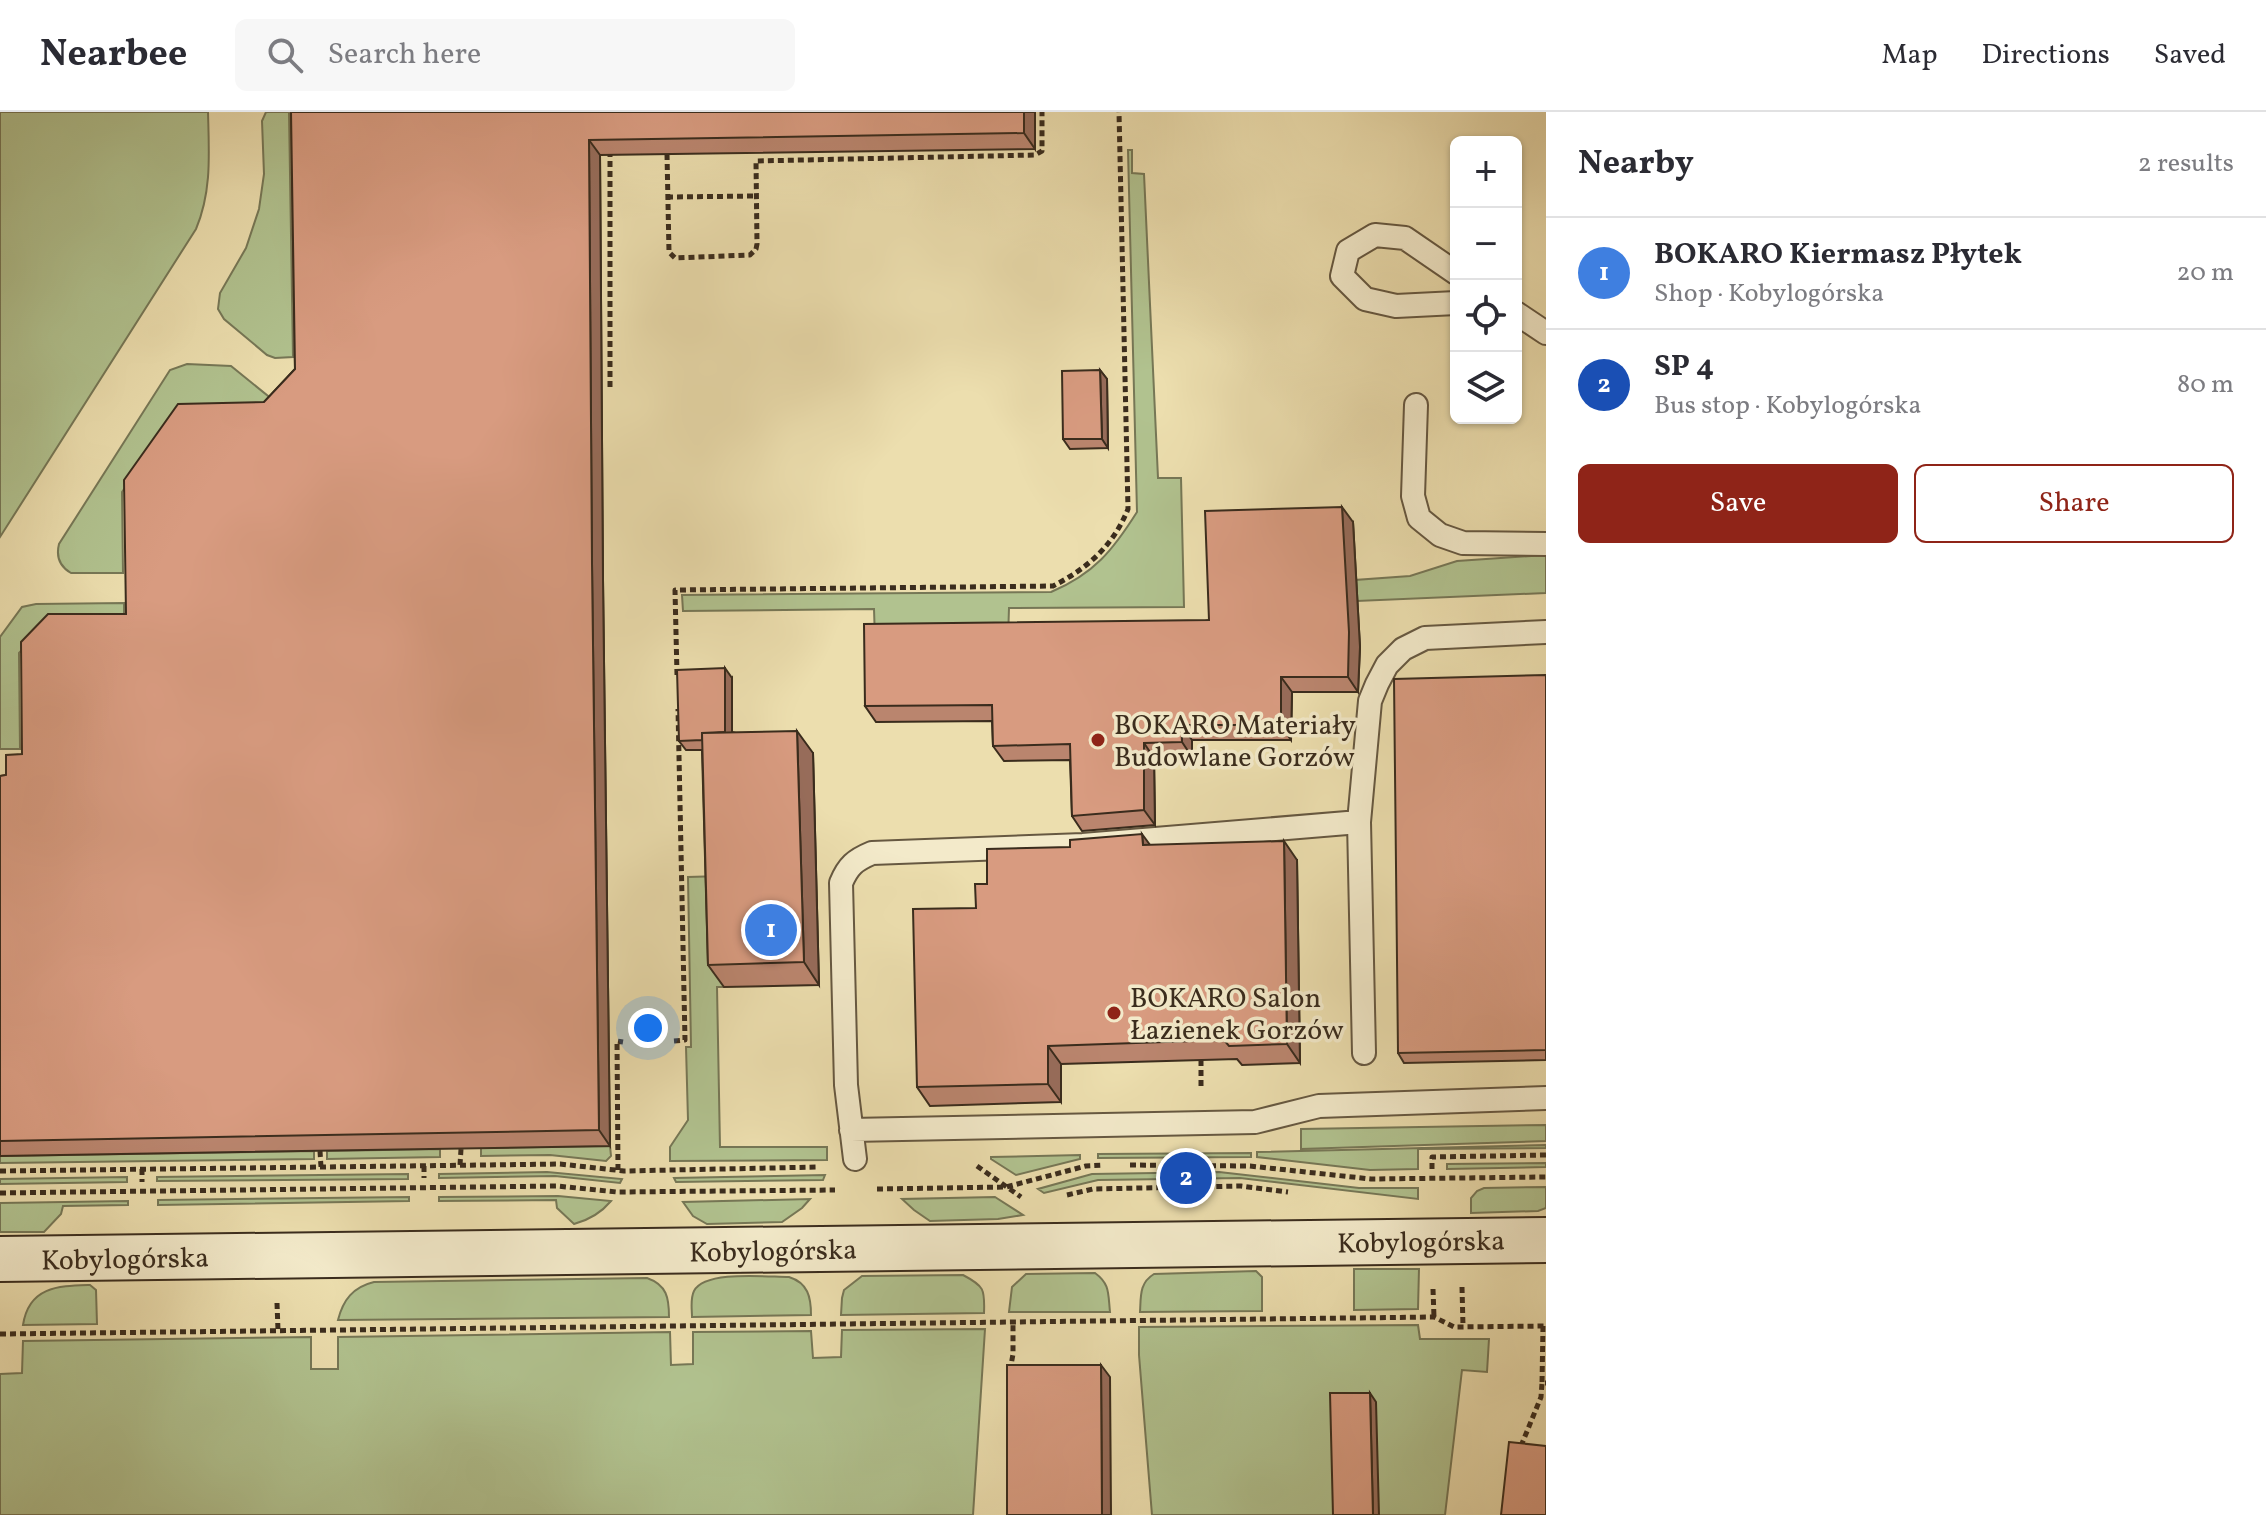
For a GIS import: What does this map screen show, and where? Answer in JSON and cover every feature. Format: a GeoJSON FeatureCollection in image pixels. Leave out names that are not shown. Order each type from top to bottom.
{"type":"FeatureCollection","features":[{"type":"Feature","properties":{"kind":"street","name":"Kobylogórska"},"geometry":{"type":"LineString","coordinates":[[0,1259],[1546,1240]]}},
{"type":"Feature","properties":{"kind":"lane"},"geometry":{"type":"LineString","coordinates":[[1450,269],[1405,238],[1375,235],[1348,251],[1342,276],[1365,299],[1396,306],[1450,303]]}},
{"type":"Feature","properties":{"kind":"lane"},"geometry":{"type":"LineString","coordinates":[[1522,317],[1546,333]]}},
{"type":"Feature","properties":{"kind":"lane"},"geometry":{"type":"LineString","coordinates":[[1416,405],[1413,496],[1419,518],[1440,535],[1463,543],[1546,544]]}},
{"type":"Feature","properties":{"kind":"lane"},"geometry":{"type":"LineString","coordinates":[[1364,1053],[1359,822],[1370,701],[1377,684],[1387,665],[1403,649],[1425,638],[1546,632]]}},
{"type":"Feature","properties":{"kind":"lane"},"geometry":{"type":"LineString","coordinates":[[855,1159],[846,1085],[841,883],[847,869],[858,859],[872,853],[1083,845],[1359,822]]}},
{"type":"Feature","properties":{"kind":"lane"},"geometry":{"type":"LineString","coordinates":[[851,1130],[1255,1122],[1319,1106],[1546,1098]]}},
{"type":"Feature","properties":{"kind":"path"},"geometry":{"type":"LineString","coordinates":[[667,154],[669,252],[675,258],[750,255],[757,244],[756,161],[1035,155],[1042,151],[1042,112]]}},
{"type":"Feature","properties":{"kind":"path"},"geometry":{"type":"LineString","coordinates":[[678,685],[675,590],[1053,586],[1085,567],[1114,538],[1128,509],[1119,112]]}},
{"type":"Feature","properties":{"kind":"path"},"geometry":{"type":"LineString","coordinates":[[610,155],[610,387]]}},
{"type":"Feature","properties":{"kind":"path"},"geometry":{"type":"LineString","coordinates":[[667,197],[757,196]]}},
{"type":"Feature","properties":{"kind":"path"},"geometry":{"type":"LineString","coordinates":[[674,1041],[685,1040],[678,701]]}},
{"type":"Feature","properties":{"kind":"path"},"geometry":{"type":"LineString","coordinates":[[618,1170],[614,1103],[617,1041],[623,1042]]}},
{"type":"Feature","properties":{"kind":"path"},"geometry":{"type":"LineString","coordinates":[[1201,1060],[1201,1075]]}},
{"type":"Feature","properties":{"kind":"path"},"geometry":{"type":"LineString","coordinates":[[460,1165],[461,1149]]}},
{"type":"Feature","properties":{"kind":"path"},"geometry":{"type":"LineString","coordinates":[[320,1151],[321,1167]]}},
{"type":"Feature","properties":{"kind":"path"},"geometry":{"type":"LineString","coordinates":[[1432,1169],[1432,1157],[1546,1155]]}},
{"type":"Feature","properties":{"kind":"path"},"geometry":{"type":"LineString","coordinates":[[0,1171],[560,1164],[618,1170],[830,1167]]}},
{"type":"Feature","properties":{"kind":"path"},"geometry":{"type":"LineString","coordinates":[[976,1165],[1024,1199]]}},
{"type":"Feature","properties":{"kind":"path"},"geometry":{"type":"LineString","coordinates":[[870,1190],[1006,1187],[1086,1166],[1106,1165]]}},
{"type":"Feature","properties":{"kind":"path"},"geometry":{"type":"LineString","coordinates":[[1120,1165],[1250,1166],[1371,1179],[1546,1177]]}},
{"type":"Feature","properties":{"kind":"path"},"geometry":{"type":"LineString","coordinates":[[424,1166],[424,1178]]}},
{"type":"Feature","properties":{"kind":"path"},"geometry":{"type":"LineString","coordinates":[[142,1169],[142,1182]]}},
{"type":"Feature","properties":{"kind":"path"},"geometry":{"type":"LineString","coordinates":[[0,1193],[557,1186],[617,1192],[838,1190]]}},
{"type":"Feature","properties":{"kind":"path"},"geometry":{"type":"LineString","coordinates":[[1060,1197],[1093,1189],[1241,1186],[1292,1193]]}},
{"type":"Feature","properties":{"kind":"path"},"geometry":{"type":"LineString","coordinates":[[1462,1282],[1463,1326]]}},
{"type":"Feature","properties":{"kind":"path"},"geometry":{"type":"LineString","coordinates":[[277,1300],[278,1330]]}},
{"type":"Feature","properties":{"kind":"path"},"geometry":{"type":"LineString","coordinates":[[0,1334],[1434,1317],[1454,1327],[1544,1326],[1544,1383],[1517,1458]]}},
{"type":"Feature","properties":{"kind":"path"},"geometry":{"type":"LineString","coordinates":[[1009,1378],[1013,1321]]}},
{"type":"Feature","properties":{"kind":"green space"},"geometry":{"type":"Polygon","coordinates":[[[0,112],[208,112],[209,157],[205,200],[196,229],[0,537],[0,112]]]}},
{"type":"Feature","properties":{"kind":"green space"},"geometry":{"type":"Polygon","coordinates":[[[266,112],[289,112],[293,357],[267,355],[224,319],[218,309],[220,293],[246,248],[259,209],[264,174],[262,121],[266,112]]]}},
{"type":"Feature","properties":{"kind":"green space"},"geometry":{"type":"Polygon","coordinates":[[[1128,150],[1132,150],[1132,173],[1144,174],[1158,478],[1181,478],[1184,607],[1009,608],[1008,639],[875,640],[874,609],[683,611],[682,595],[1051,592],[1079,577],[1101,560],[1137,512],[1128,150]]]}},
{"type":"Feature","properties":{"kind":"green space"},"geometry":{"type":"Polygon","coordinates":[[[187,364],[231,366],[273,400],[269,406],[183,406],[122,492],[123,573],[71,573],[59,560],[59,544],[170,370],[187,364]]]}},
{"type":"Feature","properties":{"kind":"green space"},"geometry":{"type":"Polygon","coordinates":[[[1546,555],[1546,593],[1357,601],[1355,580],[1410,576],[1457,561],[1546,555]]]}},
{"type":"Feature","properties":{"kind":"green space"},"geometry":{"type":"Polygon","coordinates":[[[124,603],[124,620],[54,618],[19,653],[20,749],[0,749],[0,637],[22,607],[36,604],[124,603]]]}},
{"type":"Feature","properties":{"kind":"green space"},"geometry":{"type":"Polygon","coordinates":[[[722,876],[724,987],[717,987],[720,1147],[827,1147],[827,1160],[670,1161],[670,1147],[688,1120],[686,1047],[691,1047],[688,877],[722,876]]]}},
{"type":"Feature","properties":{"kind":"green space"},"geometry":{"type":"Polygon","coordinates":[[[1546,1125],[1546,1141],[1301,1149],[1301,1129],[1546,1125]]]}},
{"type":"Feature","properties":{"kind":"green space"},"geometry":{"type":"Polygon","coordinates":[[[1546,1145],[1546,1148],[1418,1149],[1418,1169],[1370,1170],[1257,1157],[1257,1152],[1546,1145]]]}},
{"type":"Feature","properties":{"kind":"green space"},"geometry":{"type":"Polygon","coordinates":[[[610,1146],[611,1156],[606,1161],[550,1155],[481,1156],[481,1148],[610,1146]]]}},
{"type":"Feature","properties":{"kind":"green space"},"geometry":{"type":"Polygon","coordinates":[[[440,1149],[440,1157],[327,1159],[327,1151],[440,1149]]]}},
{"type":"Feature","properties":{"kind":"green space"},"geometry":{"type":"Polygon","coordinates":[[[314,1151],[314,1159],[0,1163],[0,1156],[314,1151]]]}},
{"type":"Feature","properties":{"kind":"green space"},"geometry":{"type":"Polygon","coordinates":[[[1251,1153],[1251,1157],[1098,1158],[1098,1154],[1251,1153]]]}},
{"type":"Feature","properties":{"kind":"green space"},"geometry":{"type":"Polygon","coordinates":[[[1080,1155],[1080,1159],[1016,1175],[991,1159],[991,1157],[1080,1155]]]}},
{"type":"Feature","properties":{"kind":"green space"},"geometry":{"type":"Polygon","coordinates":[[[1546,1163],[1546,1167],[1447,1169],[1447,1164],[1546,1163]]]}},
{"type":"Feature","properties":{"kind":"green space"},"geometry":{"type":"Polygon","coordinates":[[[547,1172],[622,1179],[620,1183],[555,1176],[439,1178],[439,1174],[547,1172]]]}},
{"type":"Feature","properties":{"kind":"green space"},"geometry":{"type":"Polygon","coordinates":[[[1219,1172],[1359,1188],[1418,1188],[1418,1199],[1240,1178],[1098,1180],[1044,1193],[1038,1189],[1092,1174],[1219,1172]]]}},
{"type":"Feature","properties":{"kind":"green space"},"geometry":{"type":"Polygon","coordinates":[[[408,1174],[408,1179],[157,1181],[157,1177],[408,1174]]]}},
{"type":"Feature","properties":{"kind":"green space"},"geometry":{"type":"Polygon","coordinates":[[[825,1175],[823,1180],[676,1182],[674,1178],[825,1175]]]}},
{"type":"Feature","properties":{"kind":"green space"},"geometry":{"type":"Polygon","coordinates":[[[127,1177],[127,1182],[0,1184],[0,1179],[127,1177]]]}},
{"type":"Feature","properties":{"kind":"green space"},"geometry":{"type":"Polygon","coordinates":[[[1546,1187],[1546,1208],[1538,1211],[1471,1213],[1471,1198],[1484,1188],[1546,1187]]]}},
{"type":"Feature","properties":{"kind":"green space"},"geometry":{"type":"Polygon","coordinates":[[[558,1196],[611,1201],[594,1216],[574,1224],[557,1208],[556,1200],[439,1201],[439,1197],[558,1196]]]}},
{"type":"Feature","properties":{"kind":"green space"},"geometry":{"type":"Polygon","coordinates":[[[409,1197],[409,1201],[158,1205],[158,1200],[409,1197]]]}},
{"type":"Feature","properties":{"kind":"green space"},"geometry":{"type":"Polygon","coordinates":[[[995,1197],[1023,1215],[930,1221],[902,1199],[995,1197]]]}},
{"type":"Feature","properties":{"kind":"green space"},"geometry":{"type":"Polygon","coordinates":[[[810,1199],[782,1222],[707,1224],[693,1216],[683,1202],[810,1199]]]}},
{"type":"Feature","properties":{"kind":"green space"},"geometry":{"type":"Polygon","coordinates":[[[128,1201],[128,1205],[63,1206],[61,1214],[44,1232],[0,1232],[0,1203],[128,1201]]]}},
{"type":"Feature","properties":{"kind":"green space"},"geometry":{"type":"Polygon","coordinates":[[[1354,1269],[1419,1269],[1418,1309],[1354,1310],[1354,1269]]]}},
{"type":"Feature","properties":{"kind":"green space"},"geometry":{"type":"Polygon","coordinates":[[[1256,1271],[1262,1277],[1262,1311],[1140,1312],[1143,1286],[1154,1274],[1256,1271]]]}},
{"type":"Feature","properties":{"kind":"green space"},"geometry":{"type":"Polygon","coordinates":[[[1095,1273],[1106,1285],[1110,1312],[1009,1312],[1012,1287],[1026,1274],[1095,1273]]]}},
{"type":"Feature","properties":{"kind":"green space"},"geometry":{"type":"Polygon","coordinates":[[[963,1275],[982,1289],[984,1313],[841,1315],[844,1290],[862,1276],[963,1275]]]}},
{"type":"Feature","properties":{"kind":"green space"},"geometry":{"type":"Polygon","coordinates":[[[723,1277],[789,1277],[800,1283],[807,1292],[811,1315],[692,1317],[694,1291],[700,1284],[723,1277]]]}},
{"type":"Feature","properties":{"kind":"green space"},"geometry":{"type":"Polygon","coordinates":[[[647,1278],[659,1284],[666,1293],[669,1317],[338,1320],[350,1295],[374,1282],[647,1278]]]}},
{"type":"Feature","properties":{"kind":"green space"},"geometry":{"type":"Polygon","coordinates":[[[90,1285],[96,1290],[97,1324],[23,1325],[26,1312],[39,1295],[67,1286],[90,1285]]]}},
{"type":"Feature","properties":{"kind":"green space"},"geometry":{"type":"Polygon","coordinates":[[[1418,1325],[1420,1339],[1489,1339],[1487,1372],[1462,1370],[1445,1515],[1152,1515],[1139,1327],[1418,1325]]]}},
{"type":"Feature","properties":{"kind":"green space"},"geometry":{"type":"Polygon","coordinates":[[[985,1329],[973,1515],[0,1515],[0,1374],[22,1373],[23,1341],[311,1337],[311,1369],[338,1369],[338,1337],[670,1332],[671,1365],[693,1364],[693,1332],[811,1331],[813,1358],[841,1357],[842,1330],[985,1329]]]}},
{"type":"Feature","properties":{"kind":"building"},"geometry":{"type":"Polygon","coordinates":[[[291,112],[1024,112],[1024,133],[589,140],[599,1130],[0,1141],[0,776],[6,775],[6,755],[22,754],[21,642],[48,614],[126,614],[124,480],[178,404],[264,402],[295,369],[291,112]]]}},
{"type":"Feature","properties":{"kind":"building"},"geometry":{"type":"Polygon","coordinates":[[[1100,370],[1102,439],[1063,439],[1062,371],[1100,370]]]}},
{"type":"Feature","properties":{"kind":"building"},"geometry":{"type":"Polygon","coordinates":[[[1342,507],[1349,632],[1348,677],[1281,677],[1281,725],[1181,725],[1182,742],[1144,743],[1144,810],[1072,816],[1070,744],[993,746],[992,705],[865,706],[864,624],[1209,620],[1205,511],[1342,507]]]}},
{"type":"Feature","properties":{"kind":"building"},"geometry":{"type":"Polygon","coordinates":[[[725,668],[725,732],[702,733],[702,740],[679,741],[677,670],[725,668]]]}},
{"type":"Feature","properties":{"kind":"building"},"geometry":{"type":"Polygon","coordinates":[[[1546,675],[1546,1050],[1398,1053],[1394,679],[1546,675]]]}},
{"type":"Feature","properties":{"kind":"building"},"geometry":{"type":"Polygon","coordinates":[[[797,731],[804,962],[708,965],[702,733],[797,731]]]}},
{"type":"Feature","properties":{"kind":"building","name":"BOKARO Salon Łazienek Gorzów"},"geometry":{"type":"Polygon","coordinates":[[[1142,834],[1143,845],[1284,841],[1287,1044],[1229,1046],[1224,1040],[1048,1046],[1048,1084],[917,1087],[913,909],[976,908],[975,884],[987,884],[987,849],[1070,847],[1070,840],[1142,834]]]}},
{"type":"Feature","properties":{"kind":"building"},"geometry":{"type":"Polygon","coordinates":[[[1007,1365],[1101,1365],[1102,1515],[1007,1515],[1007,1365]]]}},
{"type":"Feature","properties":{"kind":"building"},"geometry":{"type":"Polygon","coordinates":[[[1330,1393],[1370,1393],[1373,1515],[1333,1515],[1330,1393]]]}},
{"type":"Feature","properties":{"kind":"building"},"geometry":{"type":"Polygon","coordinates":[[[1509,1442],[1546,1446],[1546,1515],[1501,1515],[1509,1442]]]}},
{"type":"Feature","properties":{"kind":"place","name":"BOKARO Materiały Budowlane Gorzów"},"geometry":{"type":"Point","coordinates":[1098,740]}},
{"type":"Feature","properties":{"kind":"place","name":"BOKARO Kiermasz Płytek"},"geometry":{"type":"Point","coordinates":[771,930]}},
{"type":"Feature","properties":{"kind":"place","name":"BOKARO Salon Łazienek Gorzów"},"geometry":{"type":"Point","coordinates":[1114,1013]}},
{"type":"Feature","properties":{"kind":"place","name":"SP 4"},"geometry":{"type":"Point","coordinates":[1186,1178]}}]}
